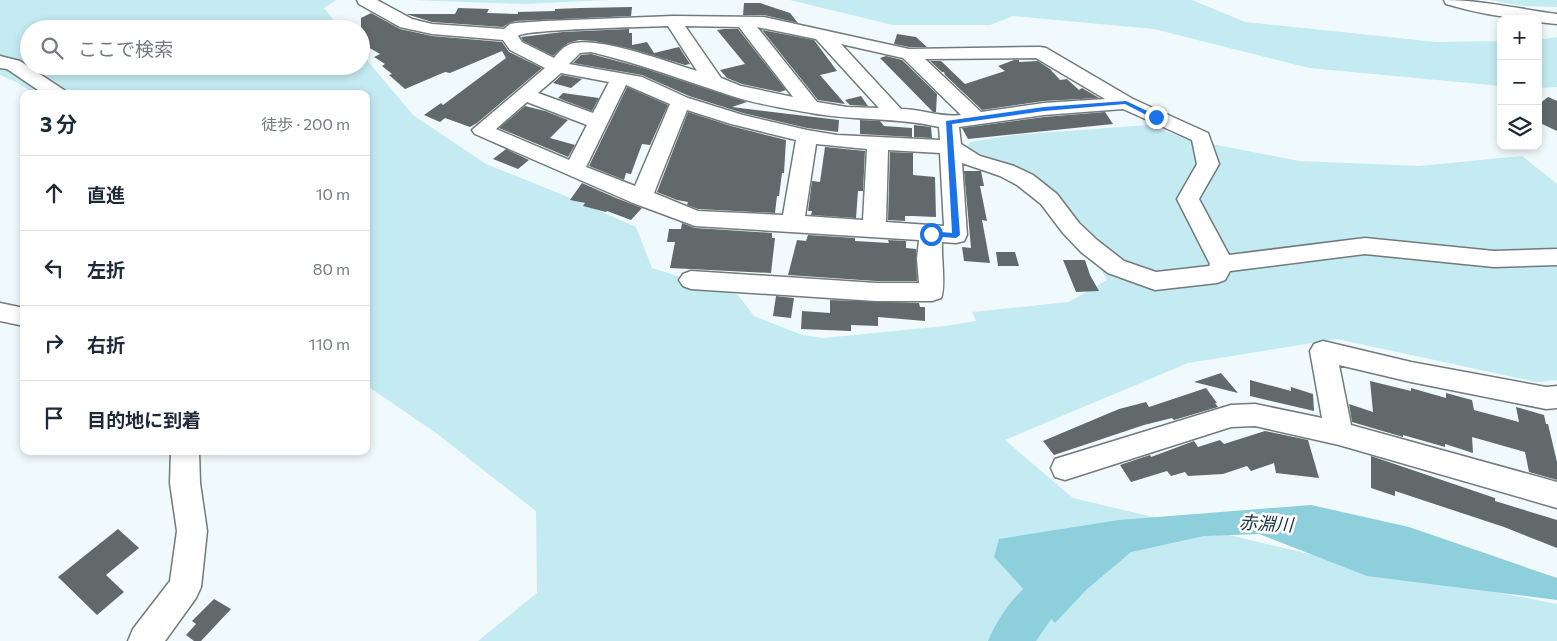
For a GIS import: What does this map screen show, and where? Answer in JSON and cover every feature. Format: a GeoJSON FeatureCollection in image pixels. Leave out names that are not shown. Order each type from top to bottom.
{"type":"FeatureCollection","features":[{"type":"Feature","properties":{"kind":"street"},"geometry":{"type":"LineString","coordinates":[[365,0],[406,22],[432,29],[508,35],[520,27],[673,21],[764,22],[824,37],[909,54],[1040,52],[1126,102],[1200,137],[1208,164],[1188,199],[1222,264]]}},
{"type":"Feature","properties":{"kind":"street"},"geometry":{"type":"LineString","coordinates":[[1452,0],[1482,8],[1557,19]]}},
{"type":"Feature","properties":{"kind":"street"},"geometry":{"type":"LineString","coordinates":[[673,21],[714,82]]}},
{"type":"Feature","properties":{"kind":"street"},"geometry":{"type":"LineString","coordinates":[[745,23],[811,107]]}},
{"type":"Feature","properties":{"kind":"street"},"geometry":{"type":"LineString","coordinates":[[508,35],[516,46],[557,67],[635,80],[680,102],[738,120],[808,136],[878,143],[951,147],[973,161],[1025,180],[1049,199],[1071,228],[1088,246],[1116,267],[1155,281],[1217,274],[1222,264]]}},
{"type":"Feature","properties":{"kind":"street"},"geometry":{"type":"LineString","coordinates":[[824,37],[894,113]]}},
{"type":"Feature","properties":{"kind":"street"},"geometry":{"type":"LineString","coordinates":[[948,122],[956,235],[694,218],[641,198],[482,130],[557,67],[566,55],[575,48],[591,47],[619,53],[714,82],[736,91],[847,113],[894,113],[948,122],[1053,108],[1126,102]]}},
{"type":"Feature","properties":{"kind":"street"},"geometry":{"type":"LineString","coordinates":[[909,54],[975,118]]}},
{"type":"Feature","properties":{"kind":"street"},"geometry":{"type":"LineString","coordinates":[[0,62],[20,70]]}},
{"type":"Feature","properties":{"kind":"street"},"geometry":{"type":"LineString","coordinates":[[27,75],[51,90]]}},
{"type":"Feature","properties":{"kind":"street"},"geometry":{"type":"LineString","coordinates":[[574,170],[620,78]]}},
{"type":"Feature","properties":{"kind":"street"},"geometry":{"type":"LineString","coordinates":[[524,94],[598,122]]}},
{"type":"Feature","properties":{"kind":"street"},"geometry":{"type":"LineString","coordinates":[[641,198],[680,102]]}},
{"type":"Feature","properties":{"kind":"street"},"geometry":{"type":"LineString","coordinates":[[793,223],[808,136]]}},
{"type":"Feature","properties":{"kind":"street"},"geometry":{"type":"LineString","coordinates":[[874,229],[878,143]]}},
{"type":"Feature","properties":{"kind":"street"},"geometry":{"type":"LineString","coordinates":[[691,280],[876,292],[932,292],[929,259],[931,234]]}},
{"type":"Feature","properties":{"kind":"street"},"geometry":{"type":"LineString","coordinates":[[1222,264],[1365,246],[1494,259],[1557,258]]}},
{"type":"Feature","properties":{"kind":"street"},"geometry":{"type":"LineString","coordinates":[[1338,432],[1324,351],[1411,372],[1546,398],[1557,397]]}},
{"type":"Feature","properties":{"kind":"street"},"geometry":{"type":"LineString","coordinates":[[1064,468],[1231,416],[1255,415],[1338,432],[1557,495]]}},
{"type":"Feature","properties":{"kind":"street"},"geometry":{"type":"LineString","coordinates":[[145,641],[185,587],[192,532],[186,483],[185,455]]}},
{"type":"Feature","properties":{"kind":"shaded area"},"geometry":{"type":"Polygon","coordinates":[[[0,0],[336,0],[324,8],[334,20],[20,20],[20,75],[370,75],[370,64],[413,115],[486,164],[636,227],[652,268],[738,295],[754,316],[802,335],[824,338],[945,326],[976,321],[972,312],[1069,302],[1107,280],[1064,201],[1015,167],[965,151],[970,142],[1014,135],[1149,125],[1187,139],[1299,161],[1419,166],[1522,156],[1557,184],[1557,380],[1537,382],[1337,339],[1188,363],[1005,440],[1073,498],[1347,563],[1557,604],[1557,641],[478,641],[537,593],[536,511],[436,433],[370,388],[370,90],[29,90],[0,75],[0,0]]]}},
{"type":"Feature","properties":{"kind":"shaded area"},"geometry":{"type":"Polygon","coordinates":[[[411,0],[609,0],[522,4],[411,0]]]}},
{"type":"Feature","properties":{"kind":"shaded area"},"geometry":{"type":"Polygon","coordinates":[[[790,0],[1192,0],[1245,22],[1436,42],[1497,41],[1497,86],[1309,68],[1154,29],[1013,16],[990,25],[893,25],[790,0]]]}},
{"type":"Feature","properties":{"kind":"shaded area"},"geometry":{"type":"Polygon","coordinates":[[[1490,0],[1557,0],[1557,7],[1523,6],[1490,0]]]}},
{"type":"Feature","properties":{"kind":"shaded area"},"geometry":{"type":"Polygon","coordinates":[[[1557,37],[1557,87],[1542,88],[1542,39],[1557,37]]]}},
{"type":"Feature","properties":{"kind":"water"},"geometry":{"type":"Polygon","coordinates":[[[1311,505],[1409,527],[1557,578],[1557,600],[1367,576],[1259,534],[1204,536],[1131,552],[1086,590],[1055,623],[994,557],[999,539],[1119,520],[1311,505]]]}},
{"type":"Feature","properties":{"kind":"building"},"geometry":{"type":"Polygon","coordinates":[[[744,3],[760,3],[790,13],[798,23],[764,15],[743,15],[744,3]]]}},
{"type":"Feature","properties":{"kind":"building"},"geometry":{"type":"Polygon","coordinates":[[[632,7],[631,16],[516,21],[503,27],[432,22],[406,14],[455,14],[458,8],[489,9],[487,13],[518,14],[518,12],[555,11],[555,9],[632,7]]]}},
{"type":"Feature","properties":{"kind":"building"},"geometry":{"type":"Polygon","coordinates":[[[371,13],[400,29],[432,36],[502,42],[509,52],[542,68],[470,127],[445,118],[440,122],[424,115],[441,103],[443,105],[506,58],[502,51],[450,73],[445,72],[405,89],[389,75],[392,74],[382,66],[385,64],[374,57],[380,54],[370,48],[370,20],[361,20],[361,18],[371,13]]]}},
{"type":"Feature","properties":{"kind":"building"},"geometry":{"type":"Polygon","coordinates":[[[629,29],[629,33],[632,33],[632,45],[647,42],[654,53],[679,47],[690,64],[685,65],[632,49],[594,41],[579,40],[568,43],[553,56],[523,41],[521,37],[563,32],[629,29]]]}},
{"type":"Feature","properties":{"kind":"building"},"geometry":{"type":"Polygon","coordinates":[[[738,29],[786,90],[780,92],[742,84],[727,78],[720,70],[745,64],[717,30],[738,29]]]}},
{"type":"Feature","properties":{"kind":"building"},"geometry":{"type":"Polygon","coordinates":[[[762,30],[814,40],[837,71],[820,75],[845,104],[818,100],[762,30]]]}},
{"type":"Feature","properties":{"kind":"building"},"geometry":{"type":"Polygon","coordinates":[[[897,34],[916,37],[927,47],[909,47],[894,44],[897,34]]]}},
{"type":"Feature","properties":{"kind":"building"},"geometry":{"type":"Polygon","coordinates":[[[591,54],[643,68],[747,102],[732,107],[839,120],[838,132],[807,128],[743,113],[689,96],[642,75],[573,63],[581,55],[591,54]]]}},
{"type":"Feature","properties":{"kind":"building"},"geometry":{"type":"Polygon","coordinates":[[[886,56],[902,60],[937,94],[936,112],[933,112],[880,58],[886,56]]]}},
{"type":"Feature","properties":{"kind":"building"},"geometry":{"type":"Polygon","coordinates":[[[1019,60],[1019,62],[1038,61],[1050,69],[1060,80],[1067,79],[1079,90],[1082,88],[1099,98],[1044,101],[982,110],[944,72],[930,61],[941,61],[965,84],[1005,71],[998,66],[1019,60]]]}},
{"type":"Feature","properties":{"kind":"building"},"geometry":{"type":"Polygon","coordinates":[[[562,75],[582,79],[571,88],[553,83],[562,75]]]}},
{"type":"Feature","properties":{"kind":"building"},"geometry":{"type":"Polygon","coordinates":[[[627,87],[668,105],[650,145],[642,144],[631,174],[626,173],[624,180],[589,166],[627,87]]]}},
{"type":"Feature","properties":{"kind":"building"},"geometry":{"type":"Polygon","coordinates":[[[563,93],[599,98],[592,111],[558,98],[563,93]]]}},
{"type":"Feature","properties":{"kind":"building"},"geometry":{"type":"Polygon","coordinates":[[[861,96],[868,106],[850,105],[845,100],[861,96]]]}},
{"type":"Feature","properties":{"kind":"building"},"geometry":{"type":"Polygon","coordinates":[[[1548,97],[1557,101],[1557,131],[1542,124],[1542,102],[1548,97]]]}},
{"type":"Feature","properties":{"kind":"building"},"geometry":{"type":"Polygon","coordinates":[[[525,106],[568,120],[550,138],[575,145],[568,157],[499,128],[525,106]]]}},
{"type":"Feature","properties":{"kind":"building"},"geometry":{"type":"Polygon","coordinates":[[[688,112],[731,126],[786,140],[784,173],[782,173],[775,213],[698,209],[687,205],[688,202],[657,192],[688,112]]]}},
{"type":"Feature","properties":{"kind":"building"},"geometry":{"type":"Polygon","coordinates":[[[1105,112],[1113,124],[968,139],[962,128],[1044,117],[1105,112]]]}},
{"type":"Feature","properties":{"kind":"building"},"geometry":{"type":"Polygon","coordinates":[[[860,120],[880,121],[884,126],[912,128],[912,137],[860,134],[860,120]]]}},
{"type":"Feature","properties":{"kind":"building"},"geometry":{"type":"Polygon","coordinates":[[[914,125],[931,127],[932,138],[914,137],[914,125]]]}},
{"type":"Feature","properties":{"kind":"building"},"geometry":{"type":"Polygon","coordinates":[[[825,147],[865,151],[863,191],[858,191],[856,218],[811,215],[812,211],[808,211],[812,181],[820,182],[825,147]]]}},
{"type":"Feature","properties":{"kind":"building"},"geometry":{"type":"Polygon","coordinates":[[[506,149],[529,160],[518,169],[493,159],[506,149]]]}},
{"type":"Feature","properties":{"kind":"building"},"geometry":{"type":"Polygon","coordinates":[[[890,152],[913,153],[913,175],[935,177],[936,217],[905,216],[905,221],[888,220],[890,152]]]}},
{"type":"Feature","properties":{"kind":"building"},"geometry":{"type":"Polygon","coordinates":[[[964,171],[981,171],[984,186],[980,186],[987,221],[982,220],[990,263],[964,261],[962,247],[971,248],[964,171]]]}},
{"type":"Feature","properties":{"kind":"building"},"geometry":{"type":"Polygon","coordinates":[[[582,183],[642,208],[631,220],[607,211],[583,206],[585,203],[570,200],[582,183]]]}},
{"type":"Feature","properties":{"kind":"building"},"geometry":{"type":"Polygon","coordinates":[[[682,223],[695,228],[772,233],[772,238],[775,238],[771,273],[670,268],[675,242],[667,242],[669,229],[681,229],[682,223]]]}},
{"type":"Feature","properties":{"kind":"building"},"geometry":{"type":"Polygon","coordinates":[[[808,235],[855,238],[855,241],[889,243],[888,240],[906,241],[906,248],[916,249],[917,281],[876,281],[788,275],[797,240],[806,241],[808,235]]]}},
{"type":"Feature","properties":{"kind":"building"},"geometry":{"type":"Polygon","coordinates":[[[996,252],[1015,252],[1019,266],[998,266],[996,252]]]}},
{"type":"Feature","properties":{"kind":"building"},"geometry":{"type":"Polygon","coordinates":[[[1063,260],[1085,260],[1090,275],[1099,291],[1076,292],[1063,260]]]}},
{"type":"Feature","properties":{"kind":"building"},"geometry":{"type":"Polygon","coordinates":[[[776,296],[794,298],[791,318],[773,316],[776,296]]]}},
{"type":"Feature","properties":{"kind":"building"},"geometry":{"type":"Polygon","coordinates":[[[830,300],[919,303],[920,307],[925,307],[925,321],[878,317],[878,326],[851,325],[851,331],[801,329],[802,311],[830,313],[830,300]]]}},
{"type":"Feature","properties":{"kind":"building"},"geometry":{"type":"Polygon","coordinates":[[[1221,373],[1238,393],[1194,382],[1221,373]]]}},
{"type":"Feature","properties":{"kind":"building"},"geometry":{"type":"Polygon","coordinates":[[[1250,380],[1291,391],[1291,387],[1313,394],[1314,411],[1250,396],[1250,380]]]}},
{"type":"Feature","properties":{"kind":"building"},"geometry":{"type":"Polygon","coordinates":[[[1370,381],[1411,391],[1411,388],[1446,398],[1446,393],[1472,400],[1474,410],[1519,422],[1516,407],[1544,415],[1557,462],[1557,480],[1529,472],[1525,452],[1472,437],[1473,453],[1445,444],[1445,447],[1403,435],[1403,437],[1352,422],[1349,404],[1373,412],[1370,381]]]}},
{"type":"Feature","properties":{"kind":"building"},"geometry":{"type":"Polygon","coordinates":[[[1206,388],[1218,407],[1174,420],[1172,418],[1144,425],[1054,455],[1043,441],[1119,409],[1146,402],[1149,407],[1206,388]]]}},
{"type":"Feature","properties":{"kind":"building"},"geometry":{"type":"Polygon","coordinates":[[[1265,431],[1308,440],[1319,478],[1276,473],[1274,463],[1251,471],[1247,466],[1223,474],[1188,476],[1185,472],[1171,476],[1167,471],[1131,482],[1120,465],[1150,455],[1151,457],[1194,441],[1198,447],[1220,440],[1224,444],[1265,431]]]}},
{"type":"Feature","properties":{"kind":"building"},"geometry":{"type":"Polygon","coordinates":[[[1371,456],[1495,498],[1495,501],[1557,520],[1557,548],[1504,527],[1395,491],[1395,496],[1371,488],[1371,456]]]}},
{"type":"Feature","properties":{"kind":"building"},"geometry":{"type":"Polygon","coordinates":[[[118,529],[139,548],[106,575],[124,592],[97,615],[58,577],[118,529]]]}},
{"type":"Feature","properties":{"kind":"building"},"geometry":{"type":"Polygon","coordinates":[[[214,599],[231,609],[201,641],[194,641],[186,635],[196,624],[192,621],[214,599]]]}},
{"type":"Feature","properties":{"kind":"waterway","name":"赤淵川"},"geometry":{"type":"LineString","coordinates":[[1010,641],[1042,597],[1072,576]]}},
{"type":"Feature","properties":{"kind":"route"},"geometry":{"type":"LineString","coordinates":[[931,234],[956,235],[948,122],[1044,109],[1126,102],[1156,117]]}}]}
